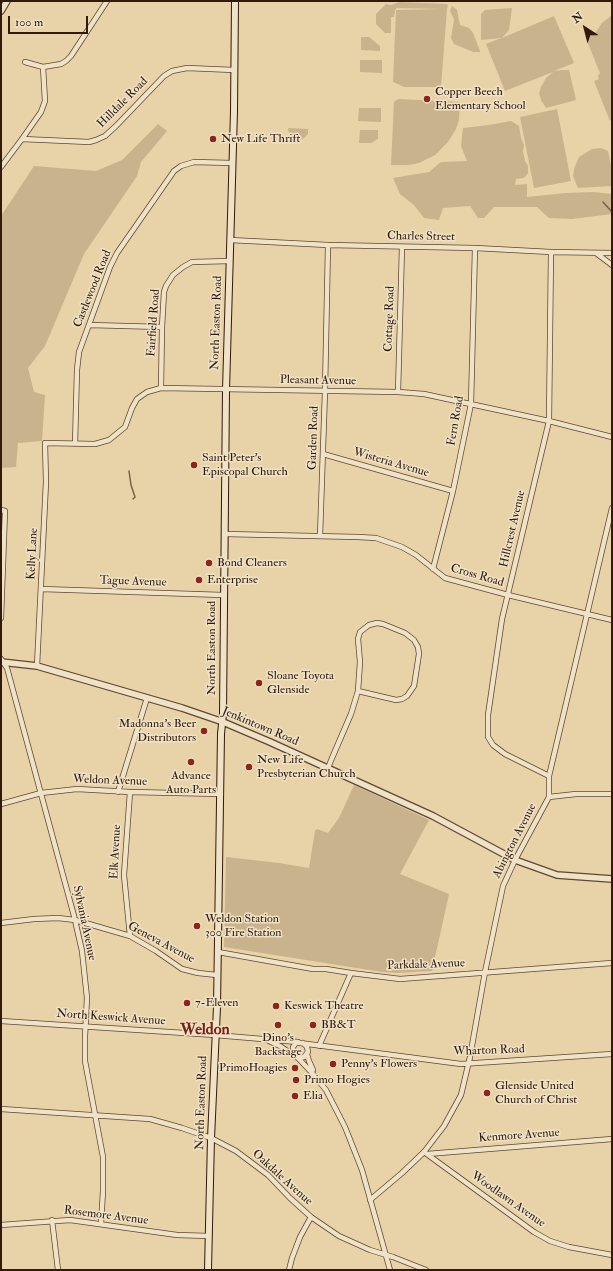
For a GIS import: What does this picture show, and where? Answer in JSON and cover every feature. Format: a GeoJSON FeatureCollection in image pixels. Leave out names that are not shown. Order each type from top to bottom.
{"type":"FeatureCollection","features":[{"type":"Feature","properties":{"kind":"main road","name":"North Easton Road"},"geometry":{"type":"LineString","coordinates":[[208,1270],[211,1138],[217,1007],[226,390],[235,1]]}},
{"type":"Feature","properties":{"kind":"street"},"geometry":{"type":"LineString","coordinates":[[1,11],[8,1]]}},
{"type":"Feature","properties":{"kind":"street"},"geometry":{"type":"LineString","coordinates":[[25,62],[43,67],[61,64],[71,56],[107,1]]}},
{"type":"Feature","properties":{"kind":"street"},"geometry":{"type":"LineString","coordinates":[[1,167],[41,112],[45,101],[43,67]]}},
{"type":"Feature","properties":{"kind":"street","name":"Hilldale Road"},"geometry":{"type":"LineString","coordinates":[[22,139],[89,142],[96,140],[105,136],[164,76],[172,71],[187,68],[234,70]]}},
{"type":"Feature","properties":{"kind":"street","name":"Castlewood Road"},"geometry":{"type":"LineString","coordinates":[[75,444],[78,361],[82,341],[110,267],[117,253],[174,170],[194,162],[232,163]]}},
{"type":"Feature","properties":{"kind":"street","name":"Charles Street"},"geometry":{"type":"LineString","coordinates":[[230,240],[328,245],[612,253]]}},
{"type":"Feature","properties":{"kind":"street","name":"Garden Road"},"geometry":{"type":"LineString","coordinates":[[320,536],[328,245]]}},
{"type":"Feature","properties":{"kind":"street","name":"Cottage Road"},"geometry":{"type":"LineString","coordinates":[[398,392],[402,247]]}},
{"type":"Feature","properties":{"kind":"street","name":"Fern Road"},"geometry":{"type":"LineString","coordinates":[[433,569],[453,491],[471,404],[475,248]]}},
{"type":"Feature","properties":{"kind":"street","name":"Hillcrest Avenue"},"geometry":{"type":"LineString","coordinates":[[549,776],[505,754],[493,745],[488,737],[488,715],[501,627],[549,421],[551,252]]}},
{"type":"Feature","properties":{"kind":"street"},"geometry":{"type":"LineString","coordinates":[[596,252],[612,265]]}},
{"type":"Feature","properties":{"kind":"street","name":"Fairfield Road"},"geometry":{"type":"LineString","coordinates":[[161,388],[162,327],[164,292],[166,286],[173,275],[192,262],[230,261]]}},
{"type":"Feature","properties":{"kind":"street"},"geometry":{"type":"LineString","coordinates":[[89,324],[162,327]]}},
{"type":"Feature","properties":{"kind":"street","name":"Pleasant Avenue"},"geometry":{"type":"LineString","coordinates":[[45,443],[95,444],[109,440],[125,427],[137,399],[147,392],[161,388],[398,392],[424,394],[549,421],[612,437]]}},
{"type":"Feature","properties":{"kind":"street","name":"Kelly Lane"},"geometry":{"type":"LineString","coordinates":[[37,666],[46,482],[45,443]]}},
{"type":"Feature","properties":{"kind":"street","name":"Wisteria Avenue"},"geometry":{"type":"LineString","coordinates":[[323,454],[453,491]]}},
{"type":"Feature","properties":{"kind":"street","name":"Abington Avenue"},"geometry":{"type":"LineString","coordinates":[[370,1200],[425,1153],[444,1126],[461,1095],[469,1063],[485,972],[503,886],[515,860],[549,797],[549,776],[612,508]]}},
{"type":"Feature","properties":{"kind":"street"},"geometry":{"type":"LineString","coordinates":[[1,618],[3,510]]}},
{"type":"Feature","properties":{"kind":"street","name":"Cross Road"},"geometry":{"type":"LineString","coordinates":[[225,534],[376,538],[402,547],[416,555],[445,578],[612,620]]}},
{"type":"Feature","properties":{"kind":"street","name":"Tague Avenue"},"geometry":{"type":"LineString","coordinates":[[41,589],[223,594]]}},
{"type":"Feature","properties":{"kind":"street"},"geometry":{"type":"LineString","coordinates":[[328,768],[351,714],[358,691],[360,662],[358,639],[360,632],[369,625],[377,623],[383,624],[405,634],[414,640],[418,647],[419,654],[414,686],[407,696],[396,700],[358,691]]}},
{"type":"Feature","properties":{"kind":"street","name":"Jenkintown Road"},"geometry":{"type":"LineString","coordinates":[[2,661],[37,666],[147,698],[222,722],[433,816],[515,860],[557,875],[612,879]]}},
{"type":"Feature","properties":{"kind":"street","name":"Sylvania Avenue"},"geometry":{"type":"LineString","coordinates":[[2,661],[7,668],[82,951],[87,998],[85,1061],[103,1157],[101,1224]]}},
{"type":"Feature","properties":{"kind":"street"},"geometry":{"type":"LineString","coordinates":[[118,792],[147,698]]}},
{"type":"Feature","properties":{"kind":"street","name":"Weldon Avenue"},"geometry":{"type":"LineString","coordinates":[[1,804],[41,793],[78,789],[118,792],[221,794]]}},
{"type":"Feature","properties":{"kind":"street","name":"Elk Avenue"},"geometry":{"type":"LineString","coordinates":[[130,792],[124,875],[130,936]]}},
{"type":"Feature","properties":{"kind":"street"},"geometry":{"type":"LineString","coordinates":[[549,797],[576,794],[612,794]]}},
{"type":"Feature","properties":{"kind":"street","name":"Geneva Avenue"},"geometry":{"type":"LineString","coordinates":[[1,923],[58,918],[75,920],[130,936],[156,951],[182,969],[198,973],[217,975]]}},
{"type":"Feature","properties":{"kind":"street","name":"Parkdale Avenue"},"geometry":{"type":"LineString","coordinates":[[218,952],[314,968],[326,968],[351,973],[400,979],[612,963]]}},
{"type":"Feature","properties":{"kind":"street"},"geometry":{"type":"LineString","coordinates":[[300,1043],[295,1044],[293,1047],[293,1052],[296,1057],[304,1057],[312,1048],[319,1046],[351,973]]}},
{"type":"Feature","properties":{"kind":"street","name":"North Keswick Avenue"},"geometry":{"type":"LineString","coordinates":[[1,1021],[292,1041],[307,1046],[310,1064],[336,1109],[362,1170],[390,1270]]}},
{"type":"Feature","properties":{"kind":"street","name":"North Keswick Avenue"},"geometry":{"type":"LineString","coordinates":[[268,1040],[296,1057],[309,1068],[320,1082]]}},
{"type":"Feature","properties":{"kind":"street","name":"Wharton Road"},"geometry":{"type":"LineString","coordinates":[[300,1043],[461,1064],[612,1054]]}},
{"type":"Feature","properties":{"kind":"street","name":"Oakdale Avenue"},"geometry":{"type":"LineString","coordinates":[[1,1109],[95,1114],[150,1119],[211,1138],[236,1151],[268,1176],[311,1217],[339,1236],[370,1250],[416,1265],[426,1270]]}},
{"type":"Feature","properties":{"kind":"street","name":"Kenmore Avenue"},"geometry":{"type":"LineString","coordinates":[[425,1153],[612,1139]]}},
{"type":"Feature","properties":{"kind":"street","name":"Woodlawn Avenue"},"geometry":{"type":"LineString","coordinates":[[425,1153],[534,1232],[550,1241],[569,1247],[612,1255]]}},
{"type":"Feature","properties":{"kind":"street"},"geometry":{"type":"LineString","coordinates":[[289,1270],[300,1237],[311,1217]]}},
{"type":"Feature","properties":{"kind":"street"},"geometry":{"type":"LineString","coordinates":[[52,1220],[58,1270]]}},
{"type":"Feature","properties":{"kind":"street","name":"Rosemore Avenue"},"geometry":{"type":"LineString","coordinates":[[1,1225],[52,1220],[70,1220],[177,1235],[209,1236]]}},
{"type":"Feature","properties":{"kind":"shaded area"},"geometry":{"type":"Polygon","coordinates":[[[399,2],[447,4],[448,6],[441,87],[404,87],[393,82],[396,10],[443,9],[397,8],[395,10],[394,17],[391,17],[391,33],[385,33],[376,24],[376,14],[386,4],[391,5],[399,2]]]}},
{"type":"Feature","properties":{"kind":"shaded area"},"geometry":{"type":"Polygon","coordinates":[[[452,6],[457,10],[460,25],[469,28],[473,33],[480,52],[473,52],[454,44],[451,38],[454,19],[450,11],[452,6]]]}},
{"type":"Feature","properties":{"kind":"shaded area"},"geometry":{"type":"Polygon","coordinates":[[[512,8],[509,30],[502,38],[554,16],[574,63],[554,71],[569,70],[576,100],[546,108],[539,93],[546,78],[553,72],[505,91],[486,44],[501,38],[481,40],[481,14],[485,10],[512,8]]]}},
{"type":"Feature","properties":{"kind":"shaded area"},"geometry":{"type":"Polygon","coordinates":[[[612,15],[612,120],[610,121],[594,81],[599,79],[598,76],[600,73],[585,36],[596,32],[602,23],[612,15]]]}},
{"type":"Feature","properties":{"kind":"shaded area"},"geometry":{"type":"Polygon","coordinates":[[[361,37],[369,37],[380,46],[380,51],[361,50],[361,37]]]}},
{"type":"Feature","properties":{"kind":"shaded area"},"geometry":{"type":"Polygon","coordinates":[[[360,60],[382,60],[382,73],[360,72],[360,60]]]}},
{"type":"Feature","properties":{"kind":"shaded area"},"geometry":{"type":"Polygon","coordinates":[[[398,99],[460,102],[459,120],[456,129],[448,142],[435,155],[419,163],[408,165],[391,165],[394,102],[398,99]]]}},
{"type":"Feature","properties":{"kind":"shaded area"},"geometry":{"type":"Polygon","coordinates":[[[359,108],[381,108],[381,122],[358,121],[359,108]]]}},
{"type":"Feature","properties":{"kind":"shaded area"},"geometry":{"type":"Polygon","coordinates":[[[557,109],[571,181],[534,188],[520,117],[557,109]]]}},
{"type":"Feature","properties":{"kind":"shaded area"},"geometry":{"type":"Polygon","coordinates":[[[511,121],[519,126],[524,145],[523,151],[525,161],[528,166],[528,173],[523,178],[516,179],[515,185],[527,184],[527,197],[565,193],[594,192],[612,194],[612,214],[572,219],[549,218],[537,207],[494,207],[484,218],[478,218],[470,206],[443,208],[439,220],[424,218],[414,205],[400,194],[393,178],[429,172],[441,162],[467,161],[461,146],[463,128],[511,121]]]}},
{"type":"Feature","properties":{"kind":"shaded area"},"geometry":{"type":"Polygon","coordinates":[[[158,124],[167,131],[141,162],[137,176],[84,254],[45,346],[28,368],[34,392],[45,395],[42,441],[18,443],[16,467],[1,468],[1,216],[34,166],[96,171],[122,160],[158,124]]]}},
{"type":"Feature","properties":{"kind":"shaded area"},"geometry":{"type":"Polygon","coordinates":[[[288,128],[308,129],[308,134],[300,140],[296,140],[291,138],[288,128]]]}},
{"type":"Feature","properties":{"kind":"shaded area"},"geometry":{"type":"Polygon","coordinates":[[[360,130],[378,130],[378,139],[371,143],[359,143],[360,130]]]}},
{"type":"Feature","properties":{"kind":"shaded area"},"geometry":{"type":"Polygon","coordinates":[[[601,148],[608,151],[612,170],[612,186],[578,188],[573,176],[579,157],[592,149],[601,148]]]}},
{"type":"Feature","properties":{"kind":"shaded area"},"geometry":{"type":"Polygon","coordinates":[[[354,785],[429,820],[400,874],[449,894],[432,971],[397,973],[382,972],[224,947],[226,857],[309,868],[315,831],[317,829],[328,833],[339,818],[354,785]]]}},
{"type":"Feature","properties":{"kind":"waterway"},"geometry":{"type":"LineString","coordinates":[[603,202],[612,212]]}},
{"type":"Feature","properties":{"kind":"waterway"},"geometry":{"type":"LineString","coordinates":[[129,471],[135,497],[133,499]]}},
{"type":"Feature","properties":{"kind":"place","name":"Copper Beech Elementary School"},"geometry":{"type":"Point","coordinates":[427,99]}},
{"type":"Feature","properties":{"kind":"place","name":"New Life Thrift"},"geometry":{"type":"Point","coordinates":[213,139]}},
{"type":"Feature","properties":{"kind":"place","name":"Saint Peter's Episcopal Church"},"geometry":{"type":"Point","coordinates":[194,465]}},
{"type":"Feature","properties":{"kind":"place","name":"Bond Cleaners"},"geometry":{"type":"Point","coordinates":[209,563]}},
{"type":"Feature","properties":{"kind":"place","name":"Enterprise"},"geometry":{"type":"Point","coordinates":[199,580]}},
{"type":"Feature","properties":{"kind":"place","name":"Sloane Toyota Glenside"},"geometry":{"type":"Point","coordinates":[259,683]}},
{"type":"Feature","properties":{"kind":"place","name":"Madonna's Beer Distributors"},"geometry":{"type":"Point","coordinates":[204,731]}},
{"type":"Feature","properties":{"kind":"place","name":"Advance Auto Parts"},"geometry":{"type":"Point","coordinates":[191,762]}},
{"type":"Feature","properties":{"kind":"place","name":"New Life Presbyterian Church"},"geometry":{"type":"Point","coordinates":[249,767]}},
{"type":"Feature","properties":{"kind":"place","name":"Weldon Station 300 Fire Station"},"geometry":{"type":"Point","coordinates":[197,926]}},
{"type":"Feature","properties":{"kind":"place","name":"7-Eleven"},"geometry":{"type":"Point","coordinates":[187,1003]}},
{"type":"Feature","properties":{"kind":"place","name":"Keswick Theatre"},"geometry":{"type":"Point","coordinates":[276,1006]}},
{"type":"Feature","properties":{"kind":"place","name":"Dino's Backstage"},"geometry":{"type":"Point","coordinates":[278,1025]}},
{"type":"Feature","properties":{"kind":"place","name":"BB&T"},"geometry":{"type":"Point","coordinates":[313,1025]}},
{"type":"Feature","properties":{"kind":"place","name":"Penny's Flowers"},"geometry":{"type":"Point","coordinates":[333,1064]}},
{"type":"Feature","properties":{"kind":"place","name":"PrimoHoagies"},"geometry":{"type":"Point","coordinates":[295,1068]}},
{"type":"Feature","properties":{"kind":"place","name":"Primo Hogies"},"geometry":{"type":"Point","coordinates":[296,1080]}},
{"type":"Feature","properties":{"kind":"place","name":"Glenside United Church of Christ"},"geometry":{"type":"Point","coordinates":[487,1093]}},
{"type":"Feature","properties":{"kind":"place","name":"Elia"},"geometry":{"type":"Point","coordinates":[295,1096]}},
{"type":"Feature","properties":{"kind":"district","name":"Weldon"},"geometry":{"type":"Point","coordinates":[205,1031]}}]}
